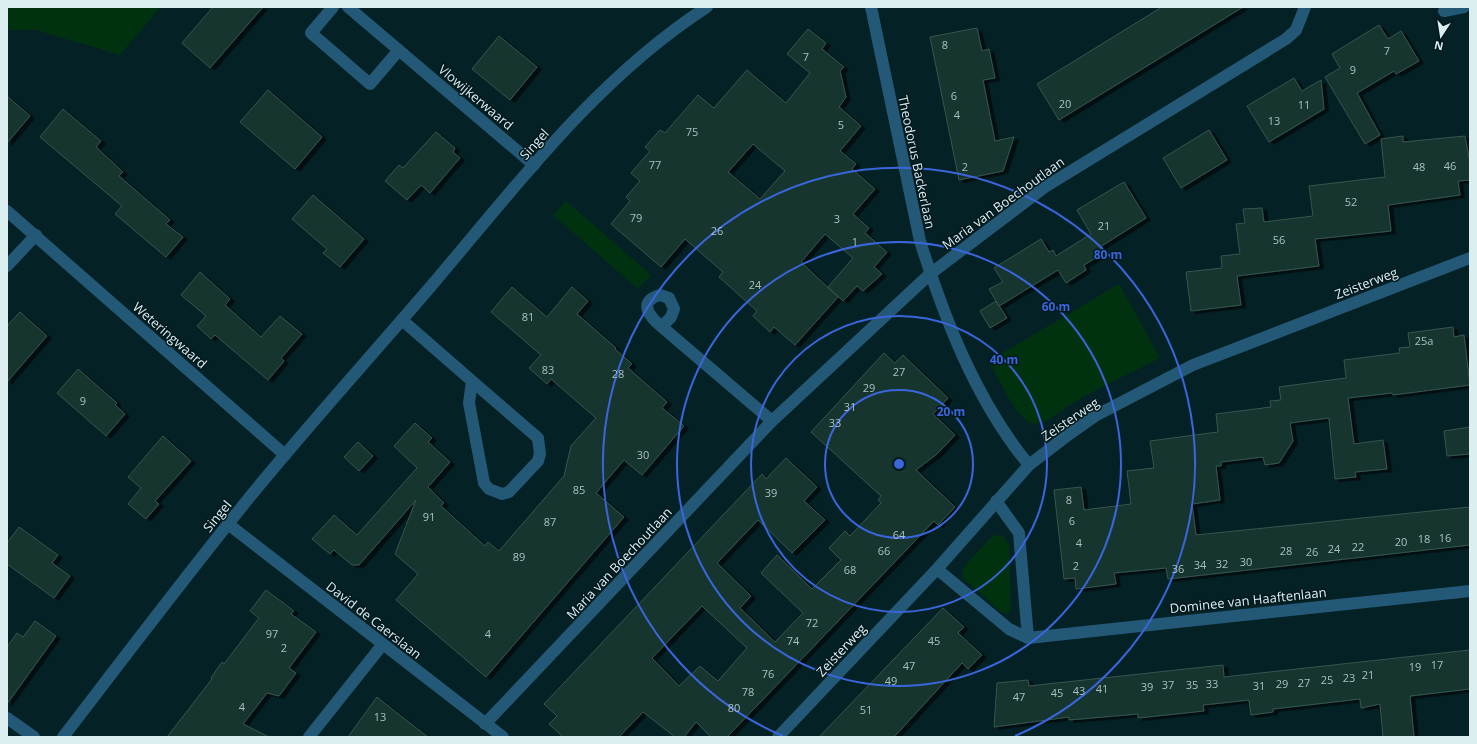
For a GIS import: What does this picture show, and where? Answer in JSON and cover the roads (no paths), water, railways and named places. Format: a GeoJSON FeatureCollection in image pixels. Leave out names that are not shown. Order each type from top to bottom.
{"type":"FeatureCollection","features":[{"type":"Feature","properties":{"kind":"street"},"geometry":{"type":"LineString","coordinates":[[333,7],[311,33],[370,84],[399,50]]}},
{"type":"Feature","properties":{"kind":"street","name":"Vlowijkerwaard"},"geometry":{"type":"LineString","coordinates":[[348,7],[534,165]]}},
{"type":"Feature","properties":{"kind":"street","name":"Singel"},"geometry":{"type":"LineString","coordinates":[[64,737],[228,524],[285,455],[534,165],[620,73],[661,39],[707,7]]}},
{"type":"Feature","properties":{"kind":"street","name":"Theodorus Backerlaan"},"geometry":{"type":"LineString","coordinates":[[870,7],[920,241],[930,274],[943,310],[961,351],[994,416],[1012,445],[1028,465]]}},
{"type":"Feature","properties":{"kind":"street","name":"Maria van Boechoutlaan"},"geometry":{"type":"LineString","coordinates":[[485,724],[772,421],[930,274],[1045,187],[1286,39],[1296,30],[1305,7]]}},
{"type":"Feature","properties":{"kind":"street"},"geometry":{"type":"LineString","coordinates":[[1444,11],[1464,7]]}},
{"type":"Feature","properties":{"kind":"street","name":"Weteringwaard"},"geometry":{"type":"LineString","coordinates":[[7,211],[285,455]]}},
{"type":"Feature","properties":{"kind":"street"},"geometry":{"type":"LineString","coordinates":[[7,266],[36,235]]}},
{"type":"Feature","properties":{"kind":"street","name":"Zeisterweg"},"geometry":{"type":"LineString","coordinates":[[778,737],[937,569],[1028,465],[1068,434],[1095,416],[1193,365],[1470,258]]}},
{"type":"Feature","properties":{"kind":"street"},"geometry":{"type":"LineString","coordinates":[[402,320],[538,438],[540,446],[538,461],[509,492],[495,492],[484,483],[469,403],[472,381]]}},
{"type":"Feature","properties":{"kind":"street"},"geometry":{"type":"LineString","coordinates":[[662,327],[772,421]]}},
{"type":"Feature","properties":{"kind":"street"},"geometry":{"type":"LineString","coordinates":[[996,501],[1019,533],[1028,638]]}},
{"type":"Feature","properties":{"kind":"street","name":"David de Caerslaan"},"geometry":{"type":"LineString","coordinates":[[228,524],[503,737]]}},
{"type":"Feature","properties":{"kind":"street"},"geometry":{"type":"LineString","coordinates":[[937,569],[1009,629],[1028,638]]}},
{"type":"Feature","properties":{"kind":"street","name":"Dominee van Haaftenlaan"},"geometry":{"type":"LineString","coordinates":[[1028,638],[1470,591]]}},
{"type":"Feature","properties":{"kind":"street"},"geometry":{"type":"LineString","coordinates":[[309,737],[382,644]]}},
{"type":"Feature","properties":{"kind":"street"},"geometry":{"type":"LineString","coordinates":[[7,718],[34,737]]}}]}
